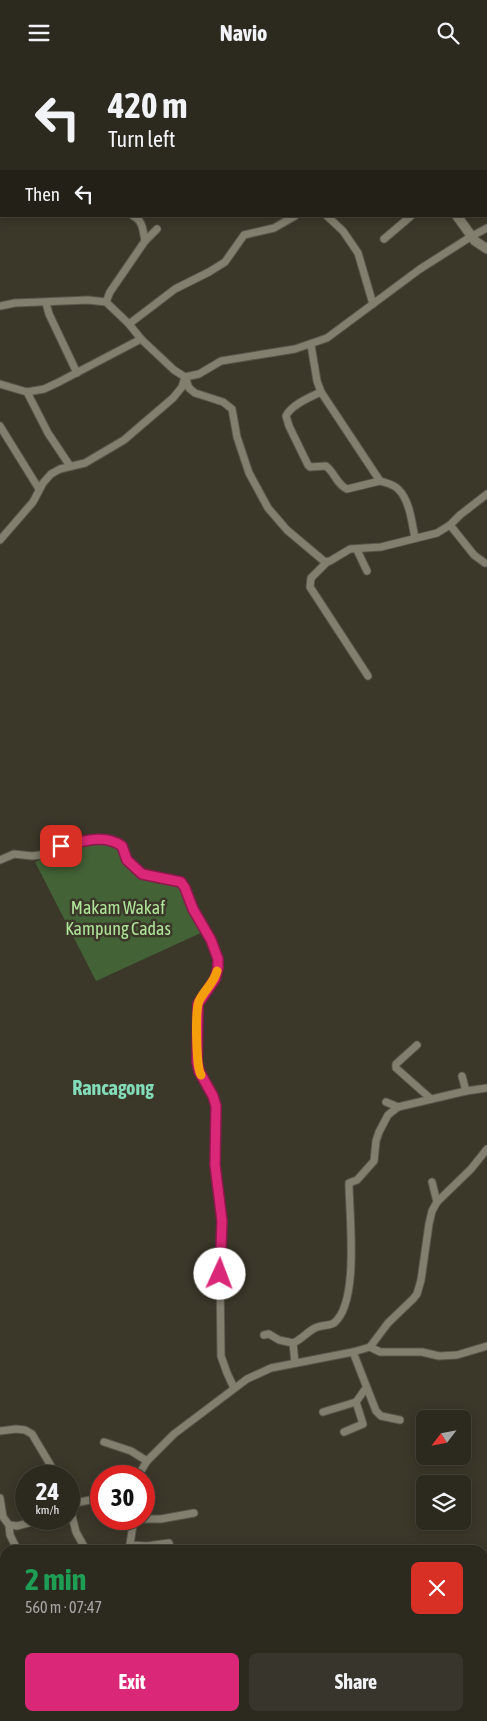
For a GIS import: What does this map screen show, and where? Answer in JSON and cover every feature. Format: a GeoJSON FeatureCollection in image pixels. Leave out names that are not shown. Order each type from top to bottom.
{"type":"FeatureCollection","features":[{"type":"Feature","properties":{"kind":"street"},"geometry":{"type":"LineString","coordinates":[[136,217],[141,223],[144,241]]}},
{"type":"Feature","properties":{"kind":"street"},"geometry":{"type":"LineString","coordinates":[[129,324],[175,289],[225,262],[247,233],[274,228],[293,217]]}},
{"type":"Feature","properties":{"kind":"street"},"geometry":{"type":"LineString","coordinates":[[328,217],[343,231],[358,253],[373,305]]}},
{"type":"Feature","properties":{"kind":"street"},"geometry":{"type":"LineString","coordinates":[[384,239],[410,217]]}},
{"type":"Feature","properties":{"kind":"street"},"geometry":{"type":"LineString","coordinates":[[458,217],[475,241],[487,249]]}},
{"type":"Feature","properties":{"kind":"street"},"geometry":{"type":"LineString","coordinates":[[185,377],[199,374],[222,361],[269,354],[310,345],[327,338],[420,269],[487,228]]}},
{"type":"Feature","properties":{"kind":"street"},"geometry":{"type":"LineString","coordinates":[[106,303],[110,292],[144,241],[157,229]]}},
{"type":"Feature","properties":{"kind":"street"},"geometry":{"type":"LineString","coordinates":[[0,306],[15,303],[88,300],[106,303],[174,370],[185,377],[189,388],[195,393],[230,406],[237,437],[249,473],[268,508],[287,530],[322,560],[327,562]]}},
{"type":"Feature","properties":{"kind":"street"},"geometry":{"type":"LineString","coordinates":[[46,303],[49,314],[77,373]]}},
{"type":"Feature","properties":{"kind":"street"},"geometry":{"type":"LineString","coordinates":[[0,384],[27,392],[44,389],[141,339]]}},
{"type":"Feature","properties":{"kind":"street"},"geometry":{"type":"LineString","coordinates":[[310,345],[317,381],[321,391],[380,481]]}},
{"type":"Feature","properties":{"kind":"street"},"geometry":{"type":"LineString","coordinates":[[0,540],[33,502],[51,474],[70,465],[85,463],[124,440],[173,398],[182,387],[185,377]]}},
{"type":"Feature","properties":{"kind":"street"},"geometry":{"type":"LineString","coordinates":[[321,391],[288,411],[286,416],[308,465],[310,467],[326,466],[342,487],[347,489],[380,481],[399,489],[403,496],[415,539]]}},
{"type":"Feature","properties":{"kind":"street"},"geometry":{"type":"LineString","coordinates":[[27,392],[48,433],[70,465]]}},
{"type":"Feature","properties":{"kind":"street"},"geometry":{"type":"LineString","coordinates":[[0,426],[20,461],[40,489]]}},
{"type":"Feature","properties":{"kind":"street"},"geometry":{"type":"LineString","coordinates":[[368,676],[310,587],[311,578],[327,562],[350,549],[381,547],[437,533],[450,525],[487,494]]}},
{"type":"Feature","properties":{"kind":"street"},"geometry":{"type":"LineString","coordinates":[[450,525],[474,555],[485,563]]}},
{"type":"Feature","properties":{"kind":"street"},"geometry":{"type":"LineString","coordinates":[[357,550],[367,571]]}},
{"type":"Feature","properties":{"kind":"street"},"geometry":{"type":"LineString","coordinates":[[0,860],[14,854],[40,855],[74,843],[99,839],[110,840],[122,846],[127,860],[142,874],[181,882],[193,909],[211,940],[218,959],[218,968],[215,979],[198,1004],[197,1062],[199,1071],[213,1096],[216,1106],[215,1165],[222,1221],[220,1274],[221,1356],[226,1373],[234,1388]]}},
{"type":"Feature","properties":{"kind":"street"},"geometry":{"type":"LineString","coordinates":[[417,1045],[396,1064],[396,1068],[432,1099]]}},
{"type":"Feature","properties":{"kind":"street"},"geometry":{"type":"LineString","coordinates":[[462,1076],[466,1091]]}},
{"type":"Feature","properties":{"kind":"street"},"geometry":{"type":"LineString","coordinates":[[264,1335],[269,1334],[279,1340],[293,1343],[303,1338],[315,1328],[334,1323],[345,1307],[352,1260],[349,1183],[357,1180],[374,1161],[376,1141],[388,1115],[398,1107],[487,1088]]}},
{"type":"Feature","properties":{"kind":"street"},"geometry":{"type":"LineString","coordinates":[[386,1102],[398,1107]]}},
{"type":"Feature","properties":{"kind":"street"},"geometry":{"type":"LineString","coordinates":[[145,1465],[174,1434],[247,1379],[271,1368],[370,1347],[396,1315],[417,1294],[421,1280],[429,1224],[437,1202],[471,1169],[487,1149]]}},
{"type":"Feature","properties":{"kind":"street"},"geometry":{"type":"LineString","coordinates":[[432,1182],[437,1202]]}},
{"type":"Feature","properties":{"kind":"street"},"geometry":{"type":"LineString","coordinates":[[293,1343],[295,1363]]}},
{"type":"Feature","properties":{"kind":"street"},"geometry":{"type":"LineString","coordinates":[[370,1347],[380,1352],[422,1352],[439,1356],[457,1355],[487,1346]]}},
{"type":"Feature","properties":{"kind":"street"},"geometry":{"type":"LineString","coordinates":[[353,1352],[372,1404],[379,1415],[400,1420]]}},
{"type":"Feature","properties":{"kind":"street"},"geometry":{"type":"LineString","coordinates":[[323,1412],[356,1402],[366,1388]]}},
{"type":"Feature","properties":{"kind":"street"},"geometry":{"type":"LineString","coordinates":[[344,1432],[363,1424],[356,1402]]}},
{"type":"Feature","properties":{"kind":"street"},"geometry":{"type":"LineString","coordinates":[[0,1431],[16,1429],[25,1430],[32,1434],[50,1465]]}},
{"type":"Feature","properties":{"kind":"street"},"geometry":{"type":"LineString","coordinates":[[104,1441],[131,1451],[147,1461]]}},
{"type":"Feature","properties":{"kind":"street"},"geometry":{"type":"LineString","coordinates":[[0,1501],[3,1517],[9,1525],[9,1533],[15,1545]]}},
{"type":"Feature","properties":{"kind":"street"},"geometry":{"type":"LineString","coordinates":[[155,1519],[194,1513]]}},
{"type":"Feature","properties":{"kind":"street"},"geometry":{"type":"LineString","coordinates":[[9,1525],[15,1526]]}},
{"type":"Feature","properties":{"kind":"street"},"geometry":{"type":"LineString","coordinates":[[76,1530],[83,1545]]}},
{"type":"Feature","properties":{"kind":"street"},"geometry":{"type":"LineString","coordinates":[[130,1545],[132,1530]]}},
{"type":"Feature","properties":{"kind":"street"},"geometry":{"type":"LineString","coordinates":[[154,1545],[169,1543],[170,1545]]}},
{"type":"Feature","properties":{"kind":"green space","name":"Makam Wakaf Kampung Cadas"},"geometry":{"type":"Polygon","coordinates":[[[103,841],[113,842],[121,848],[136,872],[161,884],[185,888],[203,932],[96,981],[35,862],[67,847],[76,848],[103,841]]]}},
{"type":"Feature","properties":{"kind":"slow traffic"},"geometry":{"type":"LineString","coordinates":[[201,1075],[197,1062],[198,1004],[215,979],[217,971]]}},
{"type":"Feature","properties":{"kind":"district","name":"Rancagong"},"geometry":{"type":"Point","coordinates":[113,1087]}},
{"type":"Feature","properties":{"kind":"route"},"geometry":{"type":"LineString","coordinates":[[61,846],[99,839],[114,841],[122,846],[127,860],[142,874],[181,882],[184,885],[193,909],[211,940],[218,959],[218,968],[215,979],[198,1004],[197,1062],[199,1071],[215,1100],[216,1106],[217,1143],[215,1165],[222,1221],[220,1274]]}}]}
